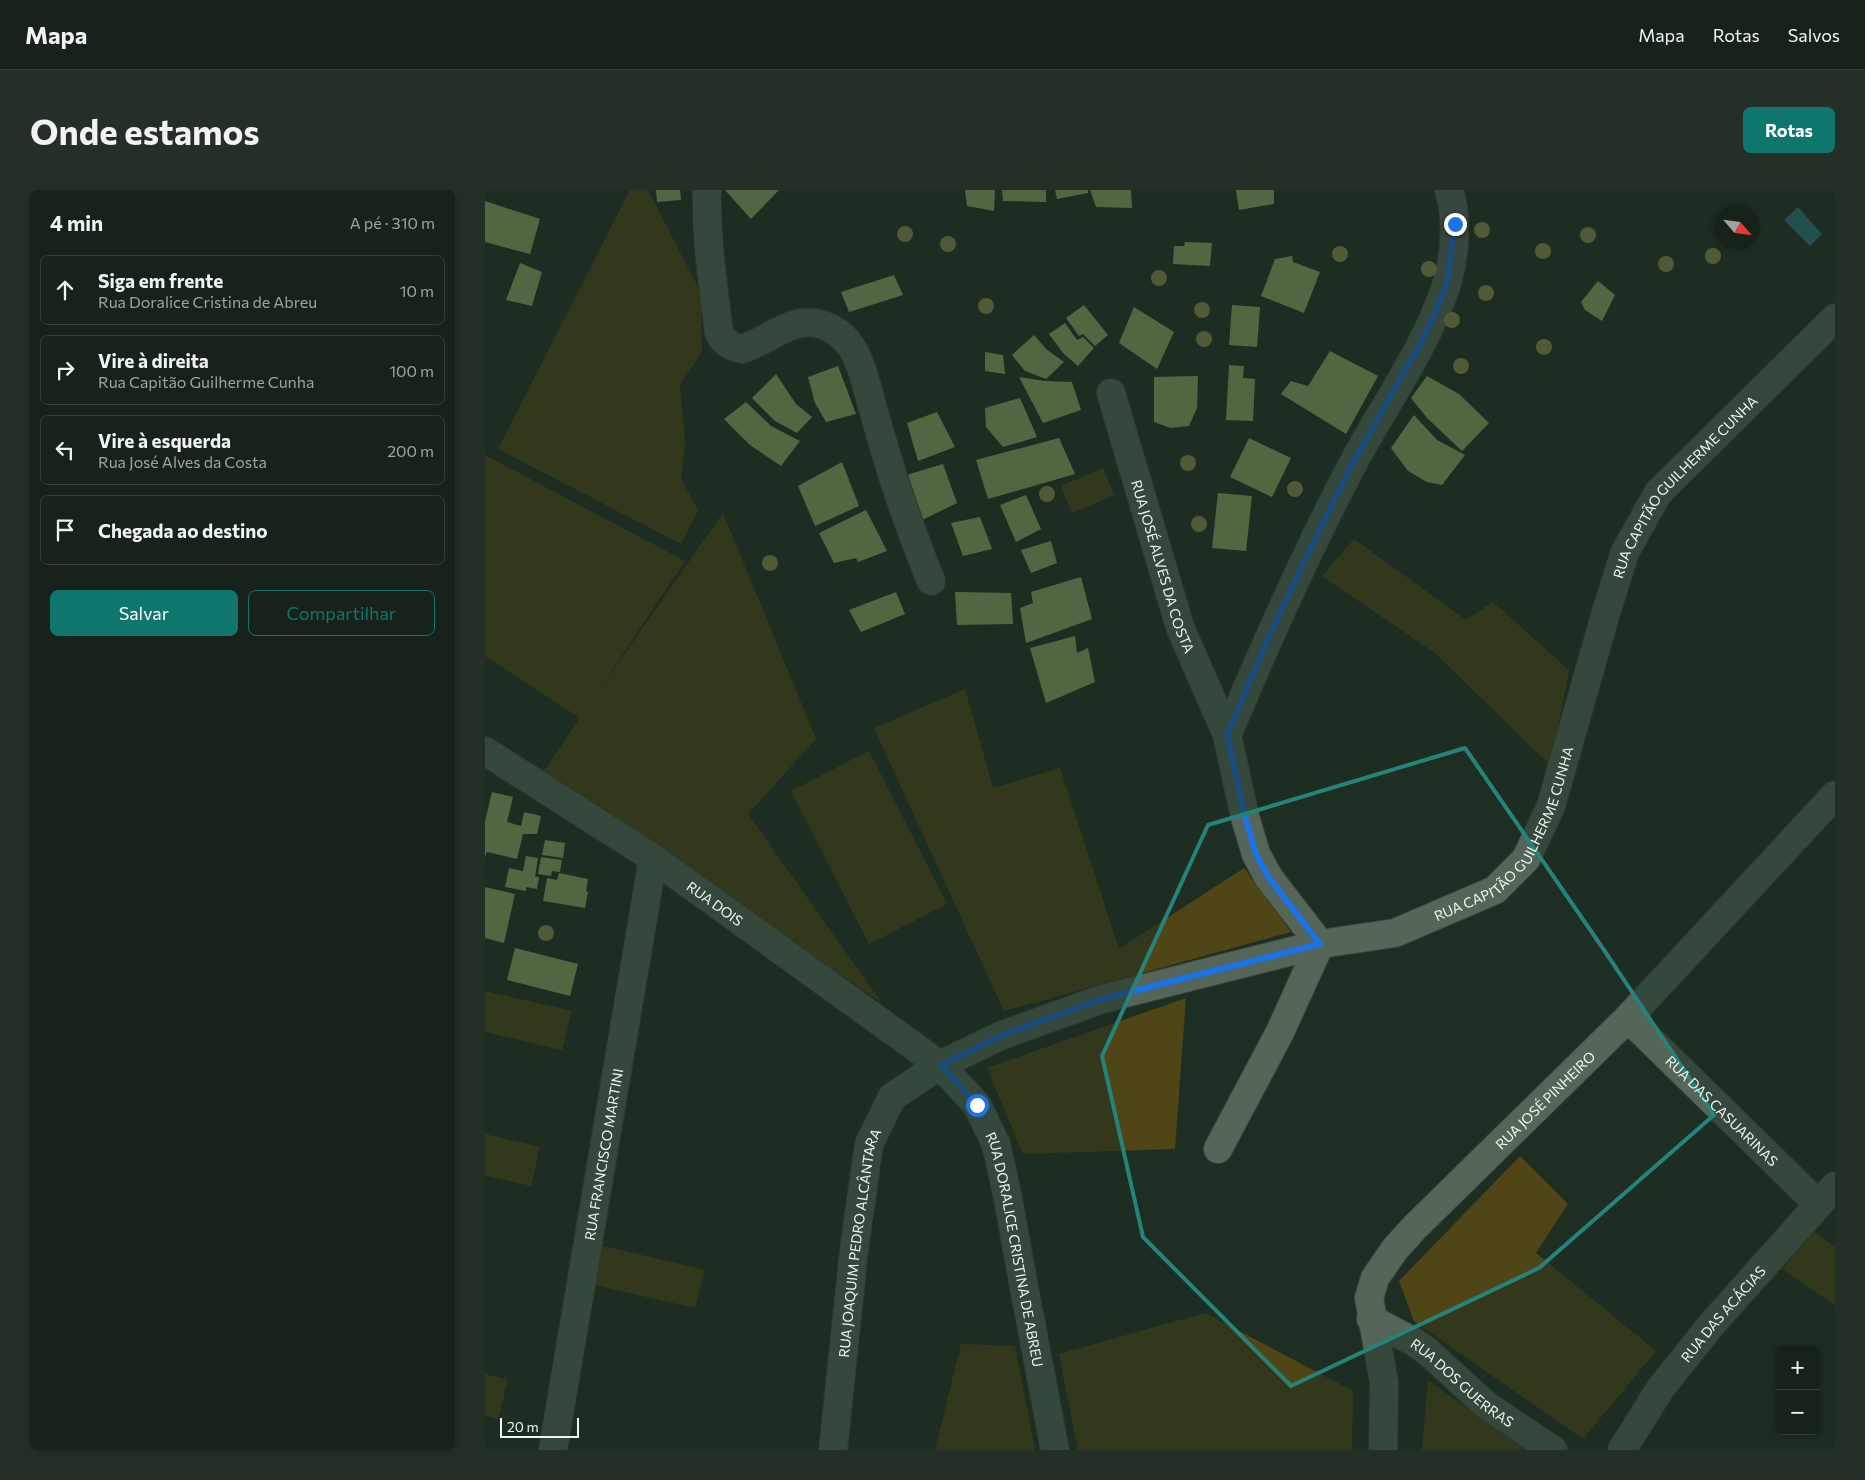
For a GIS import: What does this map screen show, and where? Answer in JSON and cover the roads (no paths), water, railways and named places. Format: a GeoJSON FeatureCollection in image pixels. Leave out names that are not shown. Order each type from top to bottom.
{"type":"FeatureCollection","features":[{"type":"Feature","properties":{"kind":"street"},"geometry":{"type":"LineString","coordinates":[[707,190],[711,278],[719,333],[723,340],[735,348],[742,349],[790,326],[808,322],[823,324],[846,340],[856,356],[862,372],[888,461],[911,530],[931,581]]}},
{"type":"Feature","properties":{"kind":"street"},"geometry":{"type":"LineString","coordinates":[[1227,735],[1271,632],[1349,470],[1419,346],[1437,309],[1447,282],[1455,224],[1449,190]]}},
{"type":"Feature","properties":{"kind":"street","name":"RUA CAPITÃO GUILHERME CUNHA"},"geometry":{"type":"LineString","coordinates":[[941,1065],[1000,1036],[1102,999],[1320,944],[1395,933],[1495,890],[1526,859],[1551,806],[1607,608],[1625,552],[1658,493],[1835,318]]}},
{"type":"Feature","properties":{"kind":"street","name":"RUA JOSÉ ALVES DA COSTA"},"geometry":{"type":"LineString","coordinates":[[1111,393],[1180,627],[1227,735],[1245,817],[1256,854],[1269,878],[1320,944]]}},
{"type":"Feature","properties":{"kind":"street","name":"RUA DOIS"},"geometry":{"type":"LineString","coordinates":[[485,751],[653,858],[941,1065]]}},
{"type":"Feature","properties":{"kind":"street","name":"RUA JOSÉ PINHEIRO"},"geometry":{"type":"LineString","coordinates":[[1383,1450],[1384,1382],[1371,1319],[1369,1298],[1375,1278],[1395,1249],[1460,1182],[1628,1018],[1835,795]]}},
{"type":"Feature","properties":{"kind":"street","name":"RUA FRANCISCO MARTINI"},"geometry":{"type":"LineString","coordinates":[[553,1450],[653,858]]}},
{"type":"Feature","properties":{"kind":"street"},"geometry":{"type":"LineString","coordinates":[[1218,1149],[1280,1032],[1320,944]]}},
{"type":"Feature","properties":{"kind":"street","name":"RUA DAS CASUARINAS"},"geometry":{"type":"LineString","coordinates":[[1628,1018],[1826,1195]]}},
{"type":"Feature","properties":{"kind":"street","name":"RUA JOAQUIM PEDRO ALCÂNTARA"},"geometry":{"type":"LineString","coordinates":[[833,1450],[854,1250],[869,1144],[892,1097],[941,1065]]}},
{"type":"Feature","properties":{"kind":"street","name":"RUA DORALICE CRISTINA DE ABREU"},"geometry":{"type":"LineString","coordinates":[[941,1065],[977,1105],[996,1144],[1009,1198],[1019,1266],[1055,1450]]}},
{"type":"Feature","properties":{"kind":"street","name":"RUA DAS ACÁCIAS"},"geometry":{"type":"LineString","coordinates":[[1622,1450],[1660,1390],[1712,1324],[1826,1195]]}},
{"type":"Feature","properties":{"kind":"street","name":"RUA DOS GUERRAS"},"geometry":{"type":"LineString","coordinates":[[1371,1319],[1414,1342],[1428,1352],[1486,1405],[1553,1450]]}},
{"type":"Feature","properties":{"kind":"water"},"geometry":{"type":"Polygon","coordinates":[[[1798,207],[1822,234],[1810,246],[1784,220],[1798,207]]]}}]}
